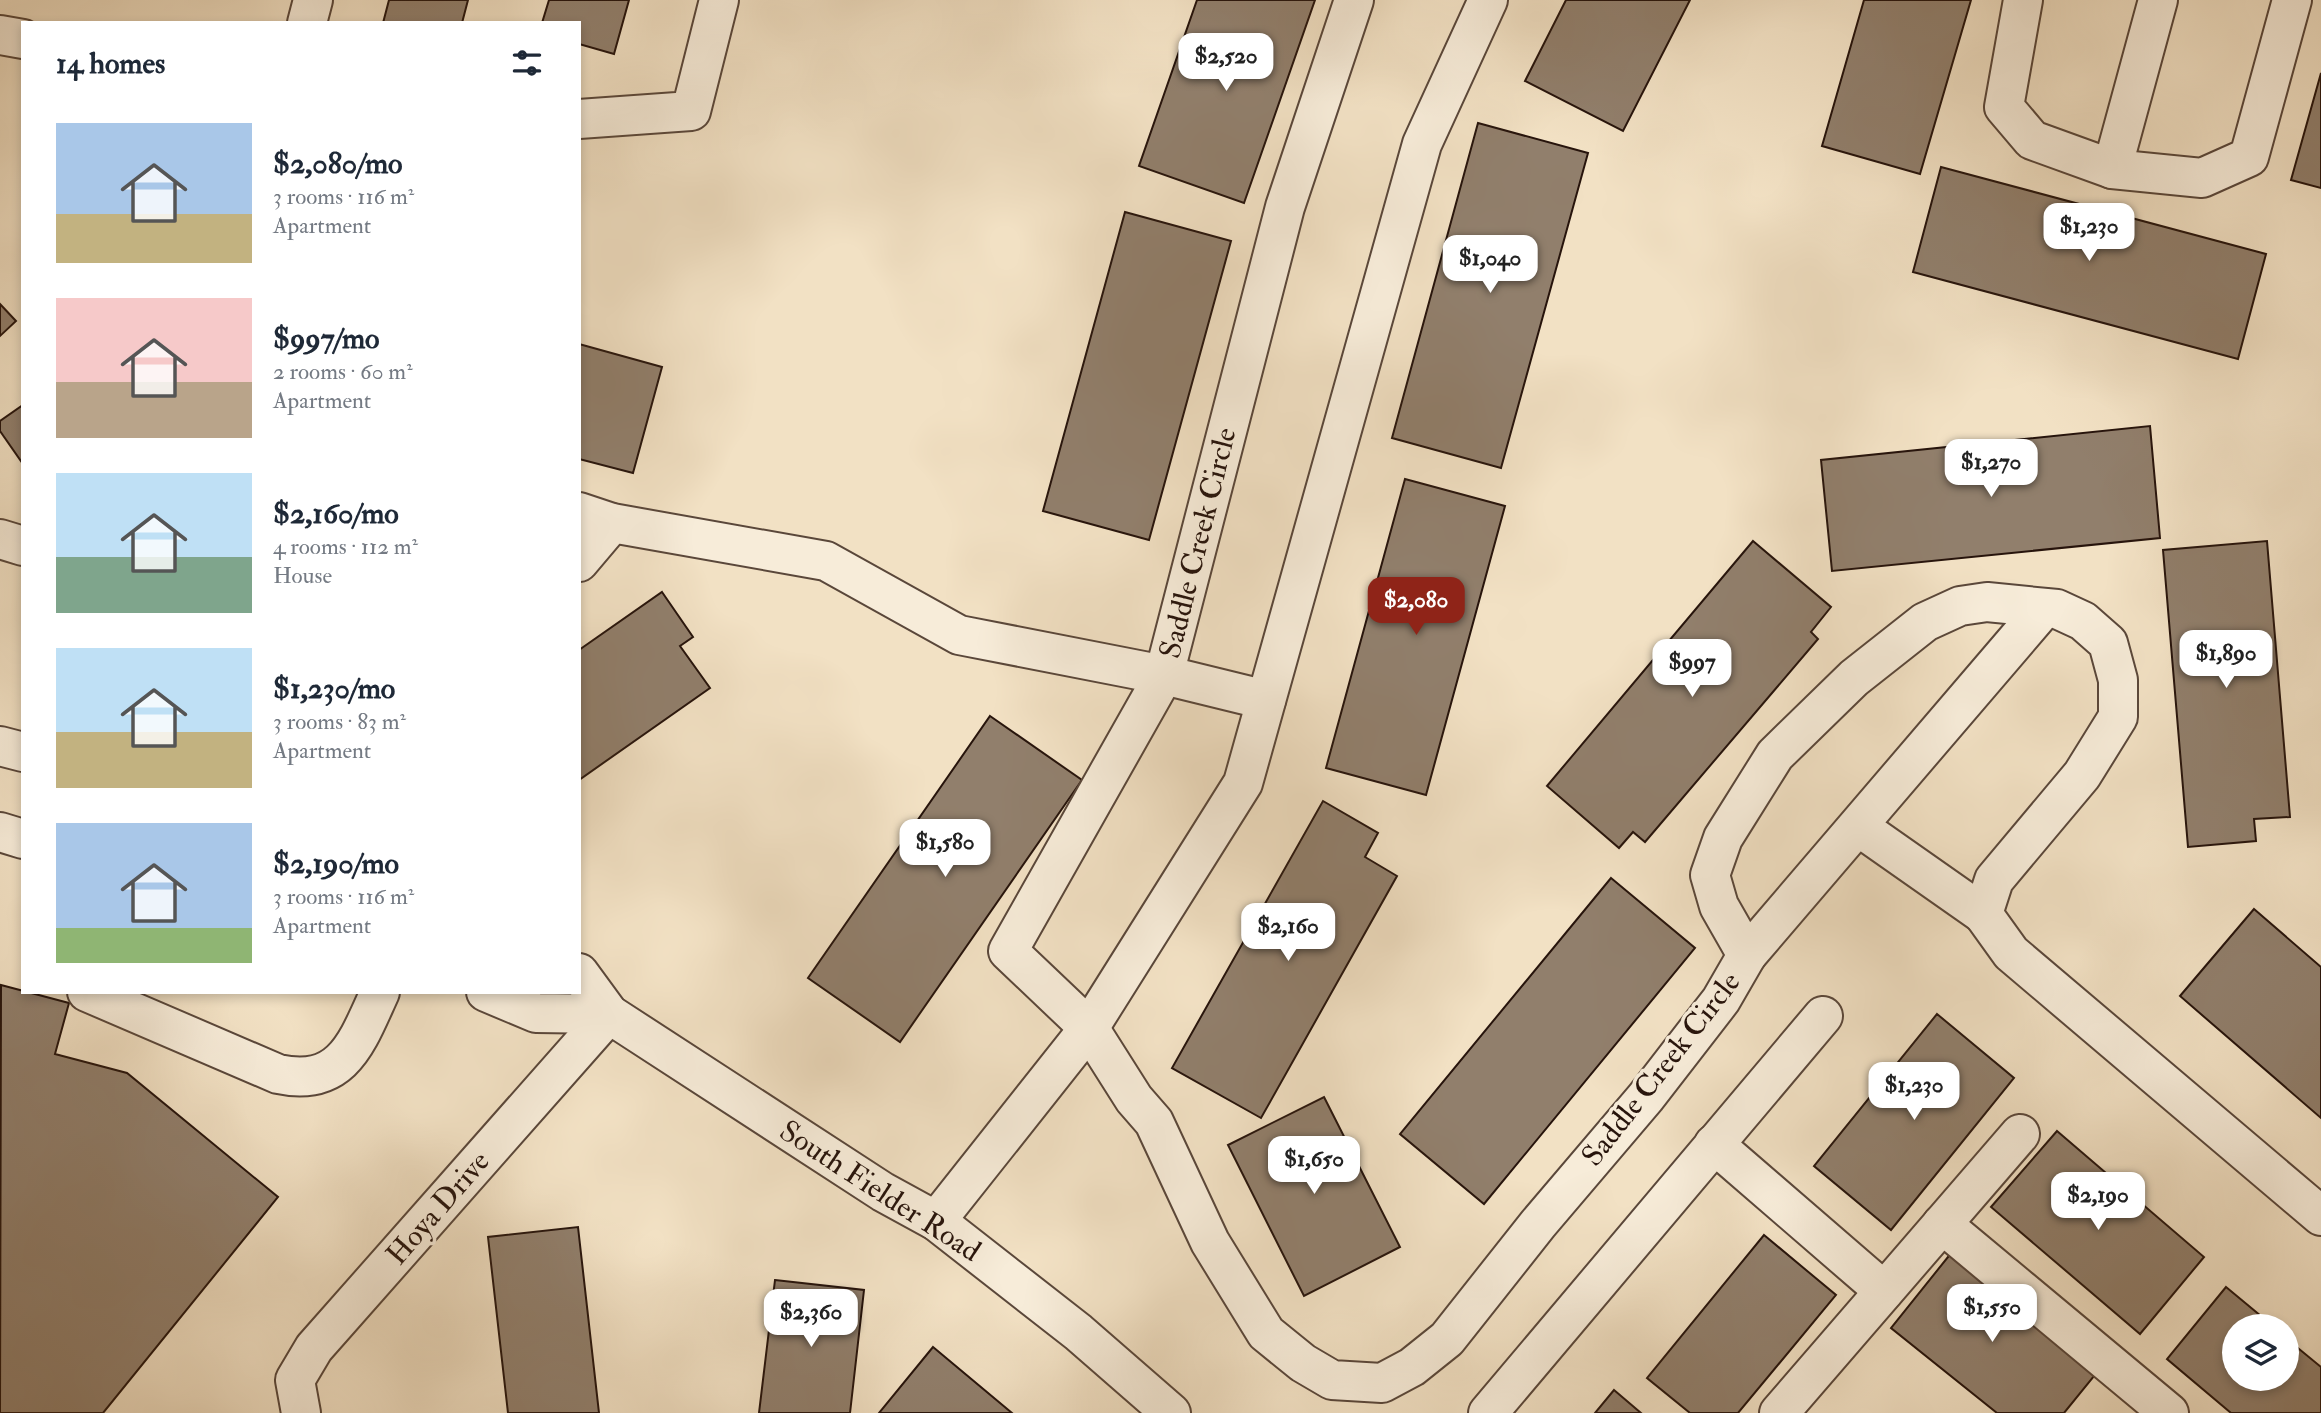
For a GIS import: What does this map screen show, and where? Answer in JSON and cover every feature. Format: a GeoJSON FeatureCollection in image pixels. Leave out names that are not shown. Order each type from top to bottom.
{"type":"FeatureCollection","features":[{"type":"Feature","properties":{"kind":"street"},"geometry":{"type":"LineString","coordinates":[[308,21],[313,0]]}},
{"type":"Feature","properties":{"kind":"street"},"geometry":{"type":"LineString","coordinates":[[581,119],[691,111],[719,0]]}},
{"type":"Feature","properties":{"kind":"street","name":"Saddle Creek Circle"},"geometry":{"type":"LineString","coordinates":[[1354,0],[1284,207],[1164,675],[1008,951],[1089,1028],[1134,1099],[1154,1122],[1210,1242],[1266,1334],[1303,1363],[1332,1380],[1382,1383],[1412,1367],[1447,1339],[1538,1224],[1646,1097],[1721,1000],[1747,955],[1719,906],[1710,875],[1723,838],[1775,755],[1854,678],[1925,622],[1960,606],[1987,602],[2057,609],[2083,621],[2108,643],[2118,680],[2118,717],[2082,775],[1994,880],[1983,914]]}},
{"type":"Feature","properties":{"kind":"street"},"geometry":{"type":"LineString","coordinates":[[936,1221],[1089,1028],[1243,783],[1422,144],[1488,0]]}},
{"type":"Feature","properties":{"kind":"street"},"geometry":{"type":"LineString","coordinates":[[2023,0],[2004,107],[2032,141],[2112,169],[2202,178],[2249,157],[2292,0]]}},
{"type":"Feature","properties":{"kind":"street"},"geometry":{"type":"LineString","coordinates":[[2112,169],[2158,0]]}},
{"type":"Feature","properties":{"kind":"street"},"geometry":{"type":"LineString","coordinates":[[0,34],[21,38]]}},
{"type":"Feature","properties":{"kind":"street"},"geometry":{"type":"LineString","coordinates":[[581,556],[595,518],[826,561],[959,635],[1164,675],[1266,700]]}},
{"type":"Feature","properties":{"kind":"street"},"geometry":{"type":"LineString","coordinates":[[0,540],[21,545]]}},
{"type":"Feature","properties":{"kind":"street"},"geometry":{"type":"LineString","coordinates":[[1747,955],[2044,608]]}},
{"type":"Feature","properties":{"kind":"street"},"geometry":{"type":"LineString","coordinates":[[0,746],[21,751]]}},
{"type":"Feature","properties":{"kind":"street"},"geometry":{"type":"LineString","coordinates":[[1859,827],[1983,914],[2011,953],[2321,1216]]}},
{"type":"Feature","properties":{"kind":"street"},"geometry":{"type":"LineString","coordinates":[[0,832],[21,838]]}},
{"type":"Feature","properties":{"kind":"street","name":"South Fielder Road"},"geometry":{"type":"LineString","coordinates":[[581,976],[608,1014],[883,1192],[936,1221],[1077,1332],[1171,1413]]}},
{"type":"Feature","properties":{"kind":"street"},"geometry":{"type":"LineString","coordinates":[[92,994],[278,1074],[301,1079],[329,1071],[353,1051],[379,994]]}},
{"type":"Feature","properties":{"kind":"street"},"geometry":{"type":"LineString","coordinates":[[490,994],[536,1013],[608,1014]]}},
{"type":"Feature","properties":{"kind":"street","name":"Hoya Drive"},"geometry":{"type":"LineString","coordinates":[[300,1413],[295,1380],[314,1348],[608,1014]]}},
{"type":"Feature","properties":{"kind":"street"},"geometry":{"type":"LineString","coordinates":[[1488,1413],[1823,1016]]}},
{"type":"Feature","properties":{"kind":"street"},"geometry":{"type":"LineString","coordinates":[[1779,1413],[2020,1133]]}},
{"type":"Feature","properties":{"kind":"street"},"geometry":{"type":"LineString","coordinates":[[1714,1144],[1884,1291]]}},
{"type":"Feature","properties":{"kind":"street"},"geometry":{"type":"LineString","coordinates":[[1942,1224],[2169,1413]]}},
{"type":"Feature","properties":{"kind":"building"},"geometry":{"type":"Polygon","coordinates":[[[389,0],[468,0],[463,21],[384,21],[389,0]]]}},
{"type":"Feature","properties":{"kind":"building"},"geometry":{"type":"Polygon","coordinates":[[[549,0],[629,0],[614,54],[581,45],[581,21],[543,21],[549,0]]]}},
{"type":"Feature","properties":{"kind":"building"},"geometry":{"type":"Polygon","coordinates":[[[1197,0],[1315,0],[1244,203],[1139,166],[1197,0]]]}},
{"type":"Feature","properties":{"kind":"building"},"geometry":{"type":"Polygon","coordinates":[[[1566,0],[1690,0],[1623,131],[1525,81],[1566,0]]]}},
{"type":"Feature","properties":{"kind":"building"},"geometry":{"type":"Polygon","coordinates":[[[1864,0],[1971,0],[1920,174],[1822,146],[1864,0]]]}},
{"type":"Feature","properties":{"kind":"building"},"geometry":{"type":"Polygon","coordinates":[[[2321,73],[2321,188],[2291,180],[2321,73]]]}},
{"type":"Feature","properties":{"kind":"building"},"geometry":{"type":"Polygon","coordinates":[[[1478,123],[1588,153],[1501,468],[1392,438],[1478,123]]]}},
{"type":"Feature","properties":{"kind":"building"},"geometry":{"type":"Polygon","coordinates":[[[1941,167],[2266,254],[2238,359],[1913,272],[1941,167]]]}},
{"type":"Feature","properties":{"kind":"building"},"geometry":{"type":"Polygon","coordinates":[[[1125,212],[1231,241],[1149,540],[1043,511],[1125,212]]]}},
{"type":"Feature","properties":{"kind":"building"},"geometry":{"type":"Polygon","coordinates":[[[0,304],[16,321],[0,336],[0,304]]]}},
{"type":"Feature","properties":{"kind":"building"},"geometry":{"type":"Polygon","coordinates":[[[581,345],[662,367],[633,473],[581,460],[581,345]]]}},
{"type":"Feature","properties":{"kind":"building"},"geometry":{"type":"Polygon","coordinates":[[[21,406],[21,461],[0,431],[0,421],[21,406]]]}},
{"type":"Feature","properties":{"kind":"building"},"geometry":{"type":"Polygon","coordinates":[[[2150,426],[2160,538],[1832,571],[1821,460],[2150,426]]]}},
{"type":"Feature","properties":{"kind":"building"},"geometry":{"type":"Polygon","coordinates":[[[1405,479],[1505,506],[1426,795],[1326,768],[1405,479]]]}},
{"type":"Feature","properties":{"kind":"building"},"geometry":{"type":"Polygon","coordinates":[[[1753,541],[1831,607],[1811,632],[1818,639],[1645,842],[1633,832],[1619,848],[1547,786],[1753,541]]]}},
{"type":"Feature","properties":{"kind":"building"},"geometry":{"type":"Polygon","coordinates":[[[2267,541],[2290,817],[2254,819],[2256,841],[2188,847],[2163,550],[2267,541]]]}},
{"type":"Feature","properties":{"kind":"building"},"geometry":{"type":"Polygon","coordinates":[[[662,592],[693,637],[680,646],[710,688],[581,779],[581,649],[662,592]]]}},
{"type":"Feature","properties":{"kind":"building"},"geometry":{"type":"Polygon","coordinates":[[[990,716],[1082,780],[900,1042],[808,978],[990,716]]]}},
{"type":"Feature","properties":{"kind":"building"},"geometry":{"type":"Polygon","coordinates":[[[1323,801],[1378,833],[1365,857],[1397,876],[1261,1118],[1172,1068],[1323,801]]]}},
{"type":"Feature","properties":{"kind":"building"},"geometry":{"type":"Polygon","coordinates":[[[1611,878],[1695,948],[1484,1204],[1400,1134],[1611,878]]]}},
{"type":"Feature","properties":{"kind":"building"},"geometry":{"type":"Polygon","coordinates":[[[2254,909],[2321,967],[2321,1118],[2180,996],[2254,909]]]}},
{"type":"Feature","properties":{"kind":"building"},"geometry":{"type":"Polygon","coordinates":[[[1,985],[21,990],[21,994],[35,994],[69,1003],[55,1054],[127,1073],[278,1197],[103,1413],[0,1413],[1,985]]]}},
{"type":"Feature","properties":{"kind":"building"},"geometry":{"type":"Polygon","coordinates":[[[1937,1014],[2014,1078],[1891,1230],[1814,1166],[1937,1014]]]}},
{"type":"Feature","properties":{"kind":"building"},"geometry":{"type":"Polygon","coordinates":[[[1324,1097],[1400,1247],[1304,1296],[1228,1145],[1324,1097]]]}},
{"type":"Feature","properties":{"kind":"building"},"geometry":{"type":"Polygon","coordinates":[[[2057,1131],[2204,1257],[2140,1334],[1991,1207],[2057,1131]]]}},
{"type":"Feature","properties":{"kind":"building"},"geometry":{"type":"Polygon","coordinates":[[[578,1227],[599,1413],[508,1413],[488,1237],[578,1227]]]}},
{"type":"Feature","properties":{"kind":"building"},"geometry":{"type":"Polygon","coordinates":[[[1764,1235],[1836,1295],[1738,1413],[1690,1413],[1647,1378],[1764,1235]]]}},
{"type":"Feature","properties":{"kind":"building"},"geometry":{"type":"Polygon","coordinates":[[[1952,1252],[2099,1370],[2064,1413],[1997,1413],[1891,1328],[1952,1252]]]}},
{"type":"Feature","properties":{"kind":"building"},"geometry":{"type":"Polygon","coordinates":[[[775,1280],[864,1290],[850,1413],[759,1413],[775,1280]]]}},
{"type":"Feature","properties":{"kind":"building"},"geometry":{"type":"Polygon","coordinates":[[[2226,1287],[2259,1314],[2222,1314],[2222,1391],[2299,1391],[2299,1349],[2321,1367],[2321,1413],[2231,1413],[2167,1359],[2226,1287]]]}},
{"type":"Feature","properties":{"kind":"building"},"geometry":{"type":"Polygon","coordinates":[[[933,1347],[1012,1413],[879,1413],[933,1347]]]}},
{"type":"Feature","properties":{"kind":"building"},"geometry":{"type":"Polygon","coordinates":[[[1614,1390],[1641,1413],[1595,1413],[1614,1390]]]}}]}
